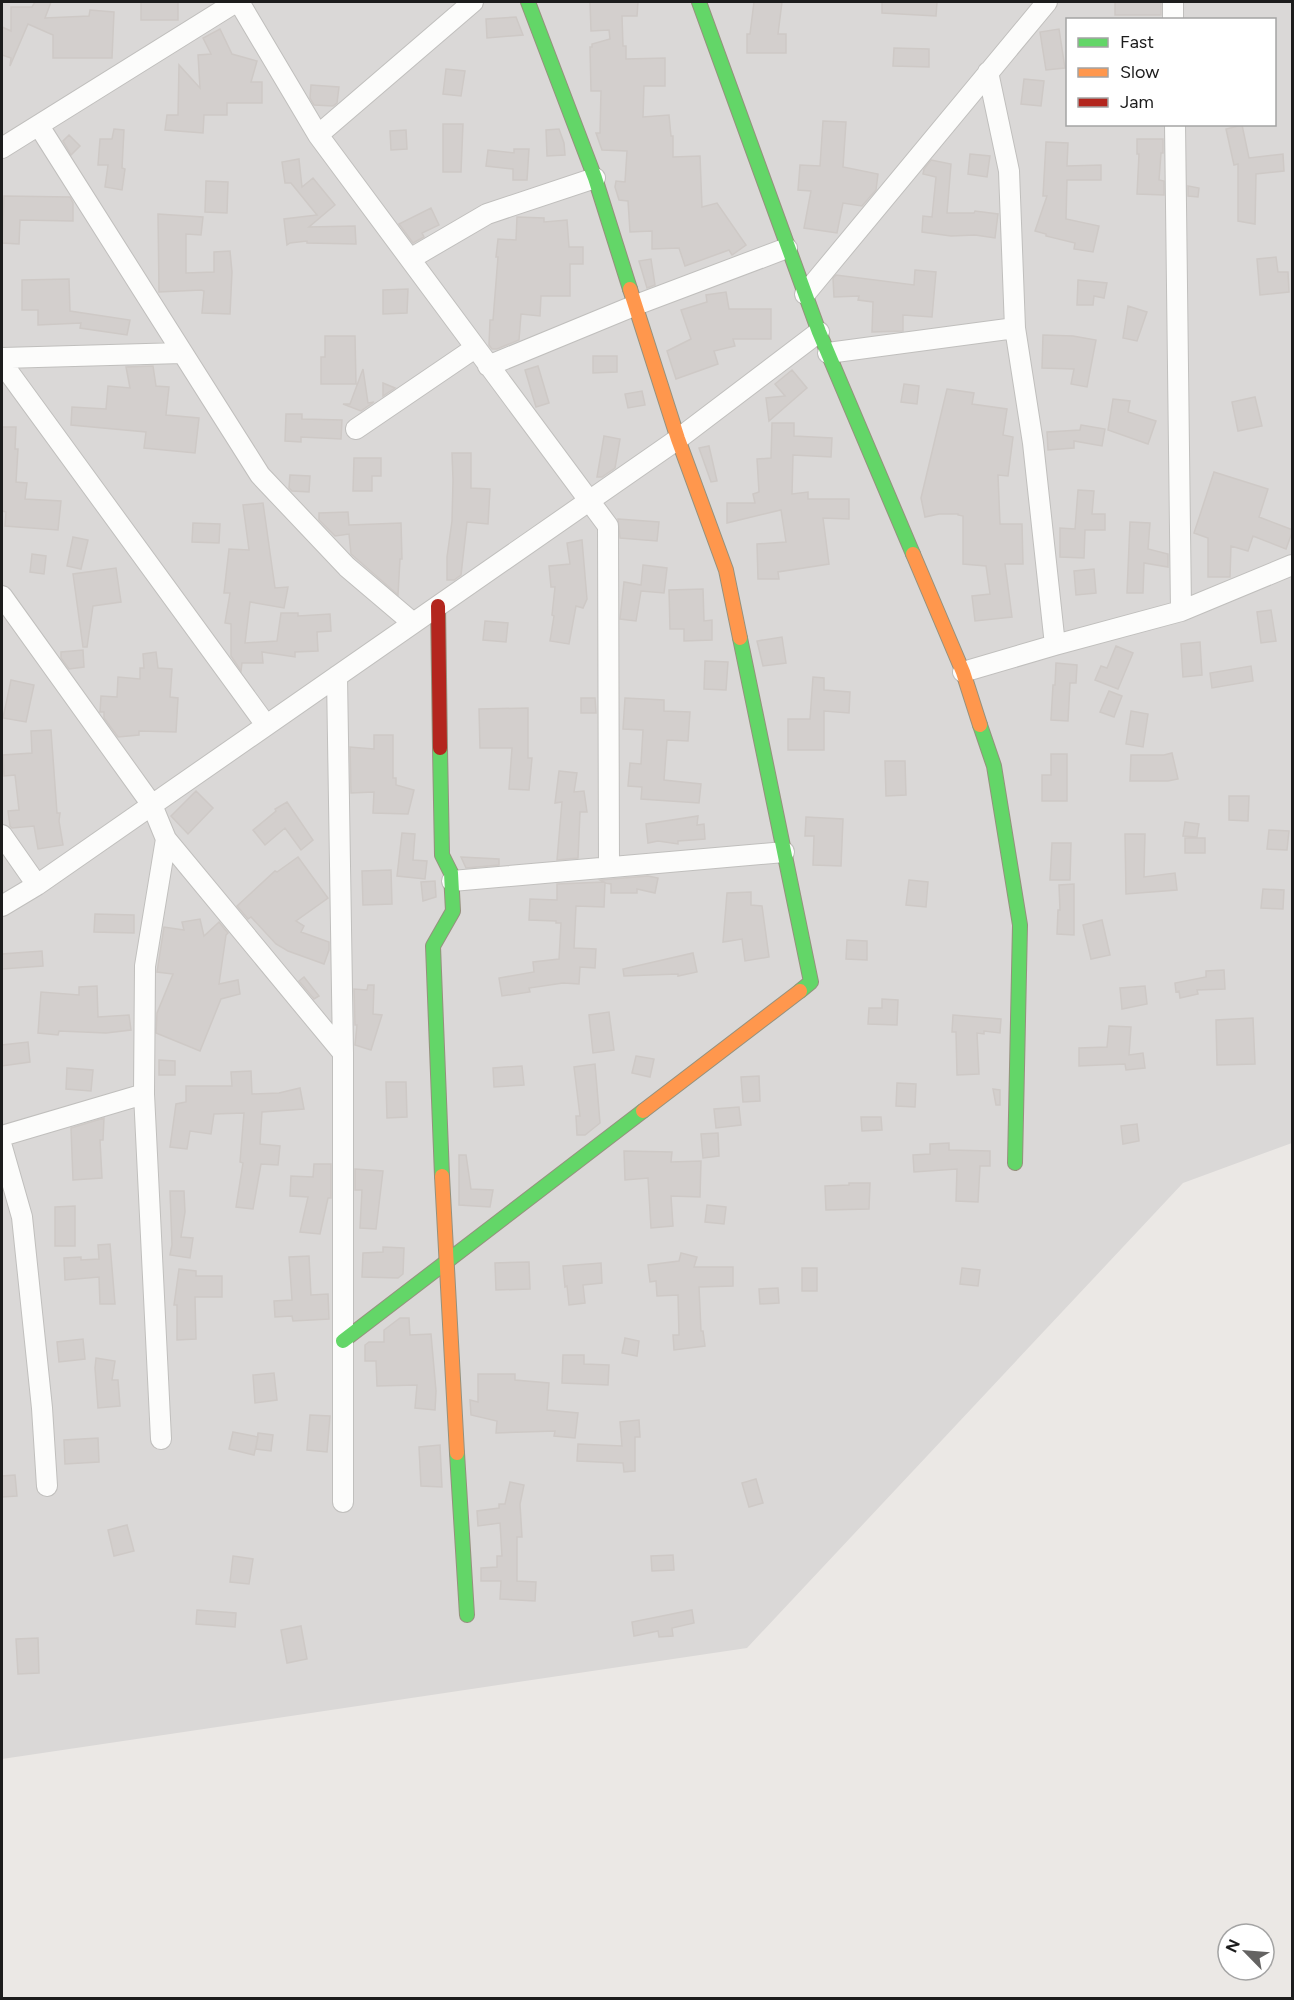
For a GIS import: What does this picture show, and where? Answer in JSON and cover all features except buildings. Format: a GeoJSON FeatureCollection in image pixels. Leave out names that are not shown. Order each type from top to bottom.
{"type":"FeatureCollection","features":[{"type":"Feature","properties":{"kind":"street"},"geometry":{"type":"LineString","coordinates":[[2,148],[238,2],[318,135],[608,526],[609,867]]}},
{"type":"Feature","properties":{"kind":"street"},"geometry":{"type":"LineString","coordinates":[[318,135],[473,2]]}},
{"type":"Feature","properties":{"kind":"street"},"geometry":{"type":"LineString","coordinates":[[343,1341],[811,982],[726,570],[678,439],[595,178],[528,2]]}},
{"type":"Feature","properties":{"kind":"street"},"geometry":{"type":"LineString","coordinates":[[699,2],[819,332],[963,672],[994,766],[1020,925],[1015,1163]]}},
{"type":"Feature","properties":{"kind":"street"},"geometry":{"type":"LineString","coordinates":[[805,294],[1047,2]]}},
{"type":"Feature","properties":{"kind":"street"},"geometry":{"type":"LineString","coordinates":[[1173,2],[1173,18]]}},
{"type":"Feature","properties":{"kind":"street"},"geometry":{"type":"LineString","coordinates":[[988,72],[1009,171],[1015,328],[1033,443],[1055,645]]}},
{"type":"Feature","properties":{"kind":"street"},"geometry":{"type":"LineString","coordinates":[[39,126],[260,475],[347,567],[413,623]]}},
{"type":"Feature","properties":{"kind":"street"},"geometry":{"type":"LineString","coordinates":[[1175,126],[1181,611]]}},
{"type":"Feature","properties":{"kind":"street"},"geometry":{"type":"LineString","coordinates":[[410,259],[487,214],[595,178]]}},
{"type":"Feature","properties":{"kind":"street"},"geometry":{"type":"LineString","coordinates":[[488,366],[636,305],[787,248]]}},
{"type":"Feature","properties":{"kind":"street"},"geometry":{"type":"LineString","coordinates":[[828,353],[1015,328]]}},
{"type":"Feature","properties":{"kind":"street"},"geometry":{"type":"LineString","coordinates":[[2,906],[37,885],[678,439],[819,332]]}},
{"type":"Feature","properties":{"kind":"street"},"geometry":{"type":"LineString","coordinates":[[356,429],[475,348]]}},
{"type":"Feature","properties":{"kind":"street"},"geometry":{"type":"LineString","coordinates":[[2,358],[182,353]]}},
{"type":"Feature","properties":{"kind":"street"},"geometry":{"type":"LineString","coordinates":[[2,363],[266,725]]}},
{"type":"Feature","properties":{"kind":"street"},"geometry":{"type":"LineString","coordinates":[[963,672],[1181,611],[1293,565]]}},
{"type":"Feature","properties":{"kind":"street"},"geometry":{"type":"LineString","coordinates":[[2,596],[152,805],[166,839],[343,1053]]}},
{"type":"Feature","properties":{"kind":"street"},"geometry":{"type":"LineString","coordinates":[[438,606],[441,855],[451,873],[453,911],[433,946],[445,1263],[467,1615]]}},
{"type":"Feature","properties":{"kind":"street"},"geometry":{"type":"LineString","coordinates":[[337,676],[343,1053],[343,1503]]}},
{"type":"Feature","properties":{"kind":"street"},"geometry":{"type":"LineString","coordinates":[[2,835],[37,885]]}},
{"type":"Feature","properties":{"kind":"street"},"geometry":{"type":"LineString","coordinates":[[161,1438],[144,1094],[145,966],[166,839]]}},
{"type":"Feature","properties":{"kind":"street"},"geometry":{"type":"LineString","coordinates":[[452,880],[784,852]]}},
{"type":"Feature","properties":{"kind":"street"},"geometry":{"type":"LineString","coordinates":[[2,1136],[144,1094]]}},
{"type":"Feature","properties":{"kind":"street"},"geometry":{"type":"LineString","coordinates":[[2,1147],[22,1217],[42,1408],[47,1486]]}},
{"type":"Feature","properties":{"kind":"shaded area"},"geometry":{"type":"Polygon","coordinates":[[[2,2],[1292,2],[1292,1143],[1183,1183],[747,1648],[2,1759],[2,2]]]}},
{"type":"Feature","properties":{"kind":"traffic: fast"},"geometry":{"type":"LineString","coordinates":[[528,2],[595,178],[630,289]]}},
{"type":"Feature","properties":{"kind":"traffic: fast"},"geometry":{"type":"LineString","coordinates":[[699,2],[819,332],[913,554]]}},
{"type":"Feature","properties":{"kind":"traffic: fast"},"geometry":{"type":"LineString","coordinates":[[740,638],[811,982],[800,991]]}},
{"type":"Feature","properties":{"kind":"traffic: fast"},"geometry":{"type":"LineString","coordinates":[[980,725],[994,766],[1020,925],[1015,1163]]}},
{"type":"Feature","properties":{"kind":"traffic: fast"},"geometry":{"type":"LineString","coordinates":[[440,748],[442,855],[451,873],[453,911],[433,946],[442,1176]]}},
{"type":"Feature","properties":{"kind":"traffic: fast"},"geometry":{"type":"LineString","coordinates":[[343,1341],[643,1111]]}},
{"type":"Feature","properties":{"kind":"traffic: fast"},"geometry":{"type":"LineString","coordinates":[[457,1453],[467,1615]]}},
{"type":"Feature","properties":{"kind":"traffic: slow"},"geometry":{"type":"LineString","coordinates":[[630,289],[678,439],[726,570],[740,638]]}},
{"type":"Feature","properties":{"kind":"traffic: slow"},"geometry":{"type":"LineString","coordinates":[[913,554],[963,672],[980,725]]}},
{"type":"Feature","properties":{"kind":"traffic: slow"},"geometry":{"type":"LineString","coordinates":[[643,1111],[800,991]]}},
{"type":"Feature","properties":{"kind":"traffic: slow"},"geometry":{"type":"LineString","coordinates":[[442,1176],[457,1453]]}},
{"type":"Feature","properties":{"kind":"traffic: jam"},"geometry":{"type":"LineString","coordinates":[[438,606],[440,748]]}}]}
